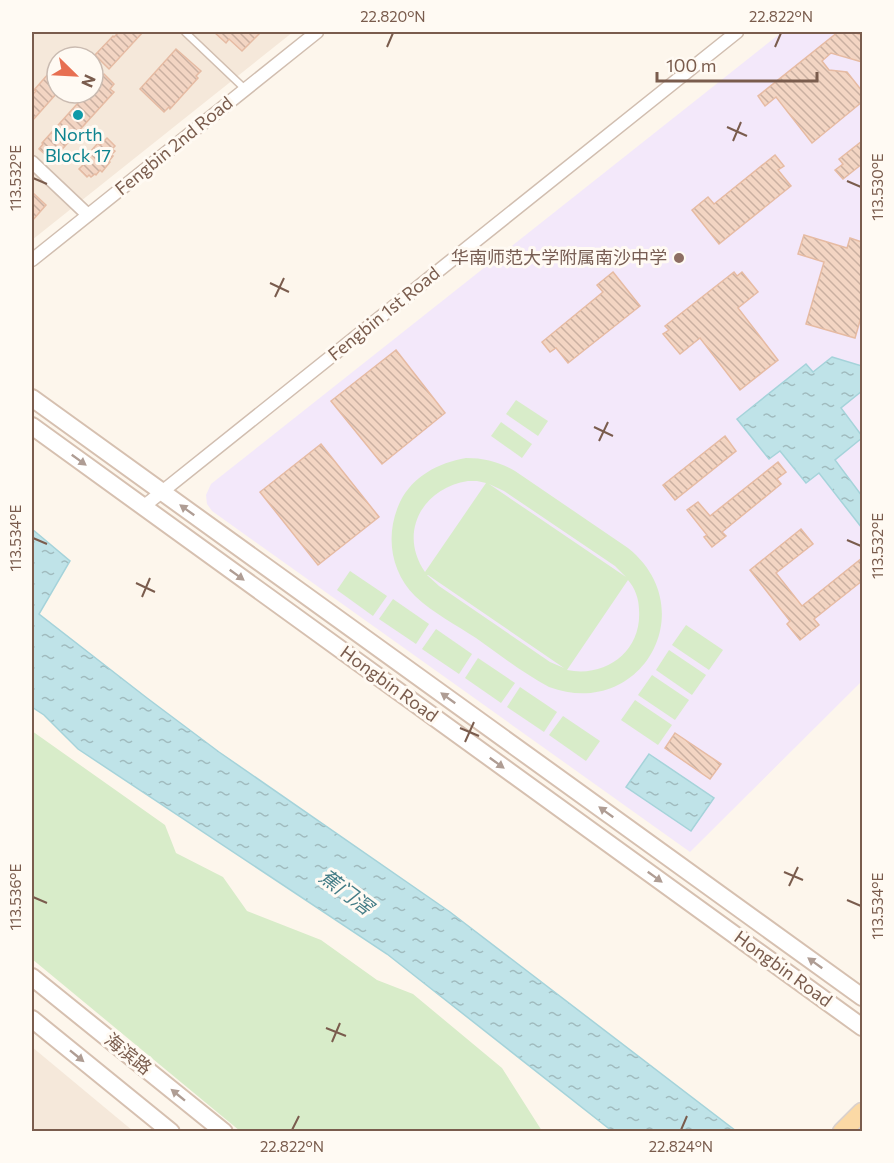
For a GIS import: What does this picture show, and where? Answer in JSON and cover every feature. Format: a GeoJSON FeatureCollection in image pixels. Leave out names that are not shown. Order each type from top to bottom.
{"type":"FeatureCollection","features":[{"type":"Feature","properties":{"kind":"main road"},"geometry":{"type":"LineString","coordinates":[[842,1131],[862,1112]]}},
{"type":"Feature","properties":{"kind":"street","name":"Fengbin 2nd Road"},"geometry":{"type":"LineString","coordinates":[[32,260],[317,32]]}},
{"type":"Feature","properties":{"kind":"street","name":"Fengbin 1st Road"},"geometry":{"type":"LineString","coordinates":[[143,507],[737,32]]}},
{"type":"Feature","properties":{"kind":"street"},"geometry":{"type":"LineString","coordinates":[[32,162],[88,215]]}},
{"type":"Feature","properties":{"kind":"street","name":"Hongbin Road"},"geometry":{"type":"LineString","coordinates":[[32,399],[862,997]]}},
{"type":"Feature","properties":{"kind":"street","name":"Hongbin Road"},"geometry":{"type":"LineString","coordinates":[[32,426],[862,1027]]}},
{"type":"Feature","properties":{"kind":"street","name":"海滨路"},"geometry":{"type":"LineString","coordinates":[[32,977],[224,1131]]}},
{"type":"Feature","properties":{"kind":"street","name":"海滨路"},"geometry":{"type":"LineString","coordinates":[[32,1019],[171,1131]]}},
{"type":"Feature","properties":{"kind":"lane"},"geometry":{"type":"LineString","coordinates":[[188,32],[245,90]]}},
{"type":"Feature","properties":{"kind":"shaded area"},"geometry":{"type":"Polygon","coordinates":[[[32,32],[293,32],[32,240],[32,32]]]}},
{"type":"Feature","properties":{"kind":"shaded area","name":"华南师范大学附属南沙中学"},"geometry":{"type":"Polygon","coordinates":[[[782,32],[862,32],[862,681],[690,852],[212,511],[207,504],[206,495],[211,484],[782,32]]]}},
{"type":"Feature","properties":{"kind":"shaded area"},"geometry":{"type":"Polygon","coordinates":[[[32,1047],[133,1131],[32,1131],[32,1047]]]}},
{"type":"Feature","properties":{"kind":"green space"},"geometry":{"type":"Polygon","coordinates":[[[516,400],[548,421],[538,436],[506,414],[516,400]]]}},
{"type":"Feature","properties":{"kind":"green space"},"geometry":{"type":"Polygon","coordinates":[[[501,422],[532,444],[522,458],[491,436],[501,422]]]}},
{"type":"Feature","properties":{"kind":"green space"},"geometry":{"type":"Polygon","coordinates":[[[466,458],[486,460],[515,471],[628,548],[650,573],[661,600],[661,628],[652,653],[634,674],[611,688],[582,693],[549,687],[437,613],[415,596],[407,586],[395,564],[392,552],[392,527],[400,502],[412,485],[427,472],[446,463],[466,458]],[[468,481],[452,485],[438,493],[419,514],[414,542],[417,557],[425,572],[486,483],[468,481]],[[489,484],[626,577],[615,566],[504,491],[489,484]],[[427,575],[439,586],[550,662],[564,668],[427,575]],[[628,580],[567,670],[595,670],[619,658],[628,649],[638,625],[639,610],[636,594],[628,580]]]}},
{"type":"Feature","properties":{"kind":"green space"},"geometry":{"type":"Polygon","coordinates":[[[350,571],[387,596],[373,616],[337,590],[350,571]]]}},
{"type":"Feature","properties":{"kind":"green space"},"geometry":{"type":"Polygon","coordinates":[[[393,599],[429,624],[416,644],[379,619],[393,599]]]}},
{"type":"Feature","properties":{"kind":"green space"},"geometry":{"type":"Polygon","coordinates":[[[686,625],[723,650],[709,670],[672,645],[686,625]]]}},
{"type":"Feature","properties":{"kind":"green space"},"geometry":{"type":"Polygon","coordinates":[[[436,629],[472,654],[459,674],[422,649],[436,629]]]}},
{"type":"Feature","properties":{"kind":"green space"},"geometry":{"type":"Polygon","coordinates":[[[669,650],[706,675],[692,695],[656,670],[669,650]]]}},
{"type":"Feature","properties":{"kind":"green space"},"geometry":{"type":"Polygon","coordinates":[[[478,658],[515,683],[501,703],[465,678],[478,658]]]}},
{"type":"Feature","properties":{"kind":"green space"},"geometry":{"type":"Polygon","coordinates":[[[652,675],[689,700],[675,720],[638,695],[652,675]]]}},
{"type":"Feature","properties":{"kind":"green space"},"geometry":{"type":"Polygon","coordinates":[[[520,687],[557,712],[544,732],[507,707],[520,687]]]}},
{"type":"Feature","properties":{"kind":"green space"},"geometry":{"type":"Polygon","coordinates":[[[635,700],[672,725],[658,745],[621,720],[635,700]]]}},
{"type":"Feature","properties":{"kind":"green space"},"geometry":{"type":"Polygon","coordinates":[[[563,716],[600,741],[586,761],[549,735],[563,716]]]}},
{"type":"Feature","properties":{"kind":"green space"},"geometry":{"type":"Polygon","coordinates":[[[32,731],[165,825],[176,853],[223,877],[247,911],[321,940],[377,980],[413,994],[502,1068],[542,1131],[240,1131],[32,959],[32,731]]]}},
{"type":"Feature","properties":{"kind":"water"},"geometry":{"type":"Polygon","coordinates":[[[832,357],[862,366],[862,391],[841,408],[862,438],[835,460],[862,496],[862,528],[819,473],[806,483],[780,451],[769,459],[737,419],[806,364],[813,372],[832,357]]]}},
{"type":"Feature","properties":{"kind":"water","name":"蕉门滘"},"geometry":{"type":"Polygon","coordinates":[[[32,529],[70,561],[39,614],[219,752],[450,912],[736,1131],[612,1131],[387,954],[78,749],[44,715],[32,707],[32,529]]]}},
{"type":"Feature","properties":{"kind":"water"},"geometry":{"type":"Polygon","coordinates":[[[649,754],[714,798],[691,831],[626,787],[649,754]]]}},
{"type":"Feature","properties":{"kind":"building"},"geometry":{"type":"Polygon","coordinates":[[[119,32],[143,32],[109,69],[105,65],[104,45],[119,32]]]}},
{"type":"Feature","properties":{"kind":"building"},"geometry":{"type":"Polygon","coordinates":[[[214,32],[261,32],[242,51],[229,39],[226,43],[214,32]]]}},
{"type":"Feature","properties":{"kind":"building"},"geometry":{"type":"Polygon","coordinates":[[[838,32],[862,35],[862,62],[831,53],[822,61],[829,70],[847,72],[862,91],[862,102],[812,143],[776,97],[765,106],[758,96],[838,32]]]}},
{"type":"Feature","properties":{"kind":"building"},"geometry":{"type":"Polygon","coordinates":[[[176,49],[201,71],[196,76],[198,78],[170,109],[169,107],[164,112],[140,89],[176,49]]]}},
{"type":"Feature","properties":{"kind":"building","name":"North Block 17"},"geometry":{"type":"Polygon","coordinates":[[[105,75],[114,84],[110,89],[114,92],[105,102],[105,75]]]}},
{"type":"Feature","properties":{"kind":"building"},"geometry":{"type":"Polygon","coordinates":[[[45,78],[46,105],[32,121],[32,95],[36,91],[34,90],[45,78]]]}},
{"type":"Feature","properties":{"kind":"building","name":"North Block 17"},"geometry":{"type":"Polygon","coordinates":[[[76,105],[102,105],[56,156],[52,152],[48,157],[39,149],[76,105]]]}},
{"type":"Feature","properties":{"kind":"building"},"geometry":{"type":"Polygon","coordinates":[[[107,138],[115,146],[112,149],[115,151],[111,155],[113,156],[110,162],[102,172],[100,170],[96,175],[87,177],[79,169],[84,164],[81,162],[98,143],[100,145],[107,138]]]}},
{"type":"Feature","properties":{"kind":"building"},"geometry":{"type":"Polygon","coordinates":[[[862,141],[862,164],[843,179],[835,170],[843,164],[839,159],[862,141]]]}},
{"type":"Feature","properties":{"kind":"building"},"geometry":{"type":"Polygon","coordinates":[[[775,155],[784,166],[778,170],[791,186],[719,244],[692,210],[708,197],[714,204],[775,155]]]}},
{"type":"Feature","properties":{"kind":"building"},"geometry":{"type":"Polygon","coordinates":[[[32,192],[46,205],[32,221],[32,192]]]}},
{"type":"Feature","properties":{"kind":"building"},"geometry":{"type":"Polygon","coordinates":[[[804,235],[847,248],[850,238],[862,242],[862,314],[855,338],[806,324],[824,262],[798,254],[804,235]]]}},
{"type":"Feature","properties":{"kind":"building"},"geometry":{"type":"Polygon","coordinates":[[[613,272],[640,306],[568,363],[556,348],[550,352],[542,342],[603,292],[597,285],[613,272]]]}},
{"type":"Feature","properties":{"kind":"building"},"geometry":{"type":"Polygon","coordinates":[[[734,272],[737,276],[742,272],[758,292],[738,308],[778,360],[740,390],[700,338],[680,354],[663,334],[669,330],[665,326],[734,272]]]}},
{"type":"Feature","properties":{"kind":"building"},"geometry":{"type":"Polygon","coordinates":[[[396,350],[445,413],[382,464],[331,401],[396,350]]]}},
{"type":"Feature","properties":{"kind":"building"},"geometry":{"type":"Polygon","coordinates":[[[725,436],[736,451],[675,500],[663,485],[725,436]]]}},
{"type":"Feature","properties":{"kind":"building"},"geometry":{"type":"Polygon","coordinates":[[[321,444],[379,517],[318,565],[260,492],[321,444]]]}},
{"type":"Feature","properties":{"kind":"building"},"geometry":{"type":"Polygon","coordinates":[[[778,462],[786,472],[777,479],[781,484],[722,532],[726,536],[712,547],[704,537],[707,535],[687,510],[698,502],[710,516],[778,462]]]}},
{"type":"Feature","properties":{"kind":"building"},"geometry":{"type":"Polygon","coordinates":[[[801,529],[813,544],[776,573],[802,606],[862,558],[862,581],[814,619],[819,625],[800,640],[787,624],[790,621],[750,570],[801,529]]]}},
{"type":"Feature","properties":{"kind":"building"},"geometry":{"type":"Polygon","coordinates":[[[675,733],[721,764],[710,779],[665,748],[675,733]]]}},
{"type":"Feature","properties":{"kind":"place","name":"North Block 17"},"geometry":{"type":"Point","coordinates":[78,115]}},
{"type":"Feature","properties":{"kind":"place","name":"华南师范大学附属南沙中学"},"geometry":{"type":"Point","coordinates":[679,258]}}]}
